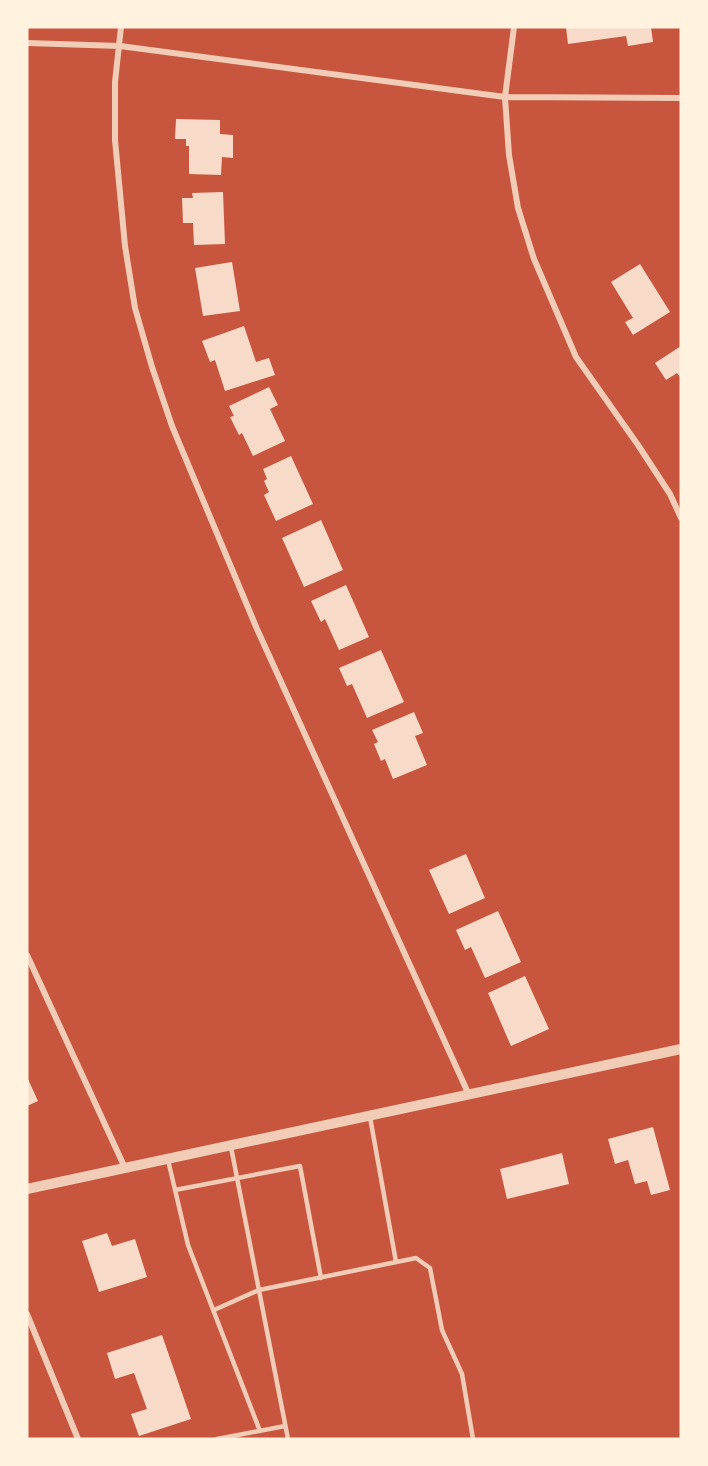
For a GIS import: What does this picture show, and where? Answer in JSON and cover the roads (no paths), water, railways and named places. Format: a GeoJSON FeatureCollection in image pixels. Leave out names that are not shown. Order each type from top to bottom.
{"type":"FeatureCollection","features":[{"type":"Feature","properties":{"kind":"street"},"geometry":{"type":"LineString","coordinates":[[121,27],[115,82],[115,140],[125,246],[135,308],[152,367],[172,426],[257,628],[469,1095]]}},
{"type":"Feature","properties":{"kind":"street"},"geometry":{"type":"LineString","coordinates":[[514,27],[505,97],[509,155],[518,208],[534,259],[576,357],[645,455],[670,494],[681,518]]}},
{"type":"Feature","properties":{"kind":"street"},"geometry":{"type":"LineString","coordinates":[[27,43],[120,46],[505,97],[681,98]]}},
{"type":"Feature","properties":{"kind":"street"},"geometry":{"type":"LineString","coordinates":[[27,955],[125,1169]]}},
{"type":"Feature","properties":{"kind":"street"},"geometry":{"type":"LineString","coordinates":[[27,1189],[681,1049]]}},
{"type":"Feature","properties":{"kind":"street"},"geometry":{"type":"LineString","coordinates":[[27,1314],[78,1439]]}},
{"type":"Feature","properties":{"kind":"lane"},"geometry":{"type":"LineString","coordinates":[[369,1116],[396,1262]]}},
{"type":"Feature","properties":{"kind":"lane"},"geometry":{"type":"LineString","coordinates":[[231,1146],[288,1439]]}},
{"type":"Feature","properties":{"kind":"lane"},"geometry":{"type":"LineString","coordinates":[[168,1160],[188,1245],[260,1431]]}},
{"type":"Feature","properties":{"kind":"lane"},"geometry":{"type":"LineString","coordinates":[[175,1190],[300,1166],[321,1278]]}},
{"type":"Feature","properties":{"kind":"lane"},"geometry":{"type":"LineString","coordinates":[[214,1310],[259,1290],[416,1258],[430,1268],[442,1330],[462,1374],[473,1439]]}},
{"type":"Feature","properties":{"kind":"lane"},"geometry":{"type":"LineString","coordinates":[[217,1439],[285,1426]]}}]}
